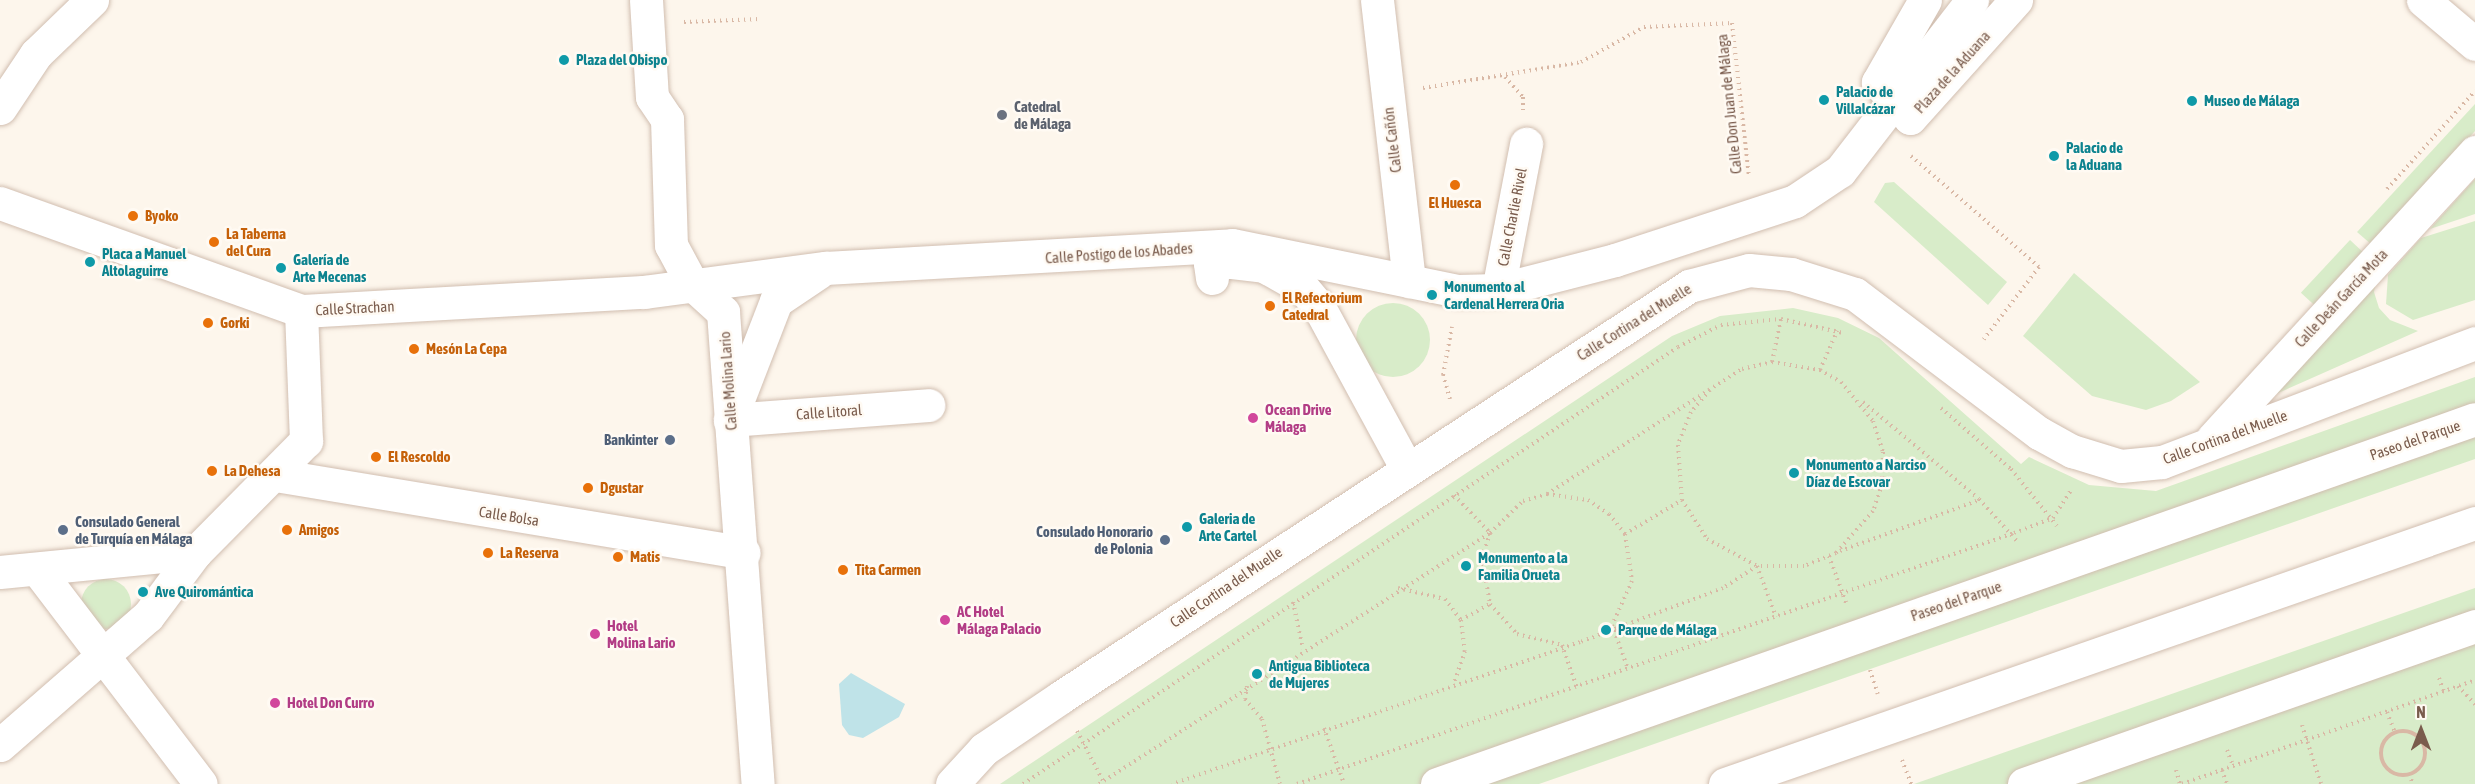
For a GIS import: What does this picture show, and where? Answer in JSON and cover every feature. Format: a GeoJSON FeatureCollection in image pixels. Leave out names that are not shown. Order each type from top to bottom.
{"type":"FeatureCollection","features":[{"type":"Feature","properties":{"kind":"street"},"geometry":{"type":"LineString","coordinates":[[0,108],[36,54],[92,0]]}},
{"type":"Feature","properties":{"kind":"street","name":"Calle Cañón"},"geometry":{"type":"LineString","coordinates":[[1377,0],[1409,280]]}},
{"type":"Feature","properties":{"kind":"street","name":"Plaza de la Aduana"},"geometry":{"type":"LineString","coordinates":[[1925,0],[1878,82],[1887,115],[1911,118],[2016,0]]}},
{"type":"Feature","properties":{"kind":"street"},"geometry":{"type":"LineString","coordinates":[[1409,280],[1458,291],[1498,290],[1615,260],[1795,201],[1840,171],[1887,115],[1972,0]]}},
{"type":"Feature","properties":{"kind":"street"},"geometry":{"type":"LineString","coordinates":[[2423,0],[2475,44]]}},
{"type":"Feature","properties":{"kind":"street","name":"Calle Molina Lario"},"geometry":{"type":"LineString","coordinates":[[653,16],[652,97],[667,120],[671,245],[692,284],[723,312],[730,420],[744,553],[757,784]]}},
{"type":"Feature","properties":{"kind":"street","name":"Calle Charlie Rivel"},"geometry":{"type":"LineString","coordinates":[[1498,290],[1526,144]]}},
{"type":"Feature","properties":{"kind":"street","name":"Calle Deán García Mota"},"geometry":{"type":"LineString","coordinates":[[2207,444],[2475,152]]}},
{"type":"Feature","properties":{"kind":"street","name":"Calle Strachan"},"geometry":{"type":"LineString","coordinates":[[0,203],[301,311],[692,284]]}},
{"type":"Feature","properties":{"kind":"street","name":"Calle Postigo de los Abades"},"geometry":{"type":"LineString","coordinates":[[692,284],[825,268],[1232,245],[1409,280]]}},
{"type":"Feature","properties":{"kind":"street"},"geometry":{"type":"LineString","coordinates":[[1212,278],[1210,263],[1243,263],[1286,274],[1303,288],[1319,306],[1407,467]]}},
{"type":"Feature","properties":{"kind":"street"},"geometry":{"type":"LineString","coordinates":[[730,420],[777,301],[825,268]]}},
{"type":"Feature","properties":{"kind":"street","name":"Calle Cortina del Muelle"},"geometry":{"type":"LineString","coordinates":[[952,784],[984,749],[1407,467],[1689,286],[1749,270],[1791,274],[1855,294],[2039,433],[2072,451],[2121,466],[2163,462],[2475,343]]}},
{"type":"Feature","properties":{"kind":"street"},"geometry":{"type":"LineString","coordinates":[[0,745],[148,616],[195,553],[275,475],[306,441],[301,311]]}},
{"type":"Feature","properties":{"kind":"street","name":"Calle Litoral"},"geometry":{"type":"LineString","coordinates":[[730,420],[928,405]]}},
{"type":"Feature","properties":{"kind":"street","name":"Paseo del Parque"},"geometry":{"type":"LineString","coordinates":[[1437,784],[2475,419]]}},
{"type":"Feature","properties":{"kind":"street","name":"Calle Bolsa"},"geometry":{"type":"LineString","coordinates":[[275,475],[744,553]]}},
{"type":"Feature","properties":{"kind":"street"},"geometry":{"type":"LineString","coordinates":[[1725,784],[2475,523]]}},
{"type":"Feature","properties":{"kind":"street"},"geometry":{"type":"LineString","coordinates":[[0,572],[195,553]]}},
{"type":"Feature","properties":{"kind":"street"},"geometry":{"type":"LineString","coordinates":[[37,569],[201,784]]}},
{"type":"Feature","properties":{"kind":"street"},"geometry":{"type":"LineString","coordinates":[[2024,784],[2475,626]]}},
{"type":"Feature","properties":{"kind":"path"},"geometry":{"type":"LineString","coordinates":[[653,16],[759,19]]}},
{"type":"Feature","properties":{"kind":"path","name":"Calle Don Juan de Málaga"},"geometry":{"type":"LineString","coordinates":[[1387,93],[1505,77],[1581,62],[1644,27],[1732,23],[1755,214]]}},
{"type":"Feature","properties":{"kind":"path"},"geometry":{"type":"LineString","coordinates":[[1505,77],[1523,103]]}},
{"type":"Feature","properties":{"kind":"path"},"geometry":{"type":"LineString","coordinates":[[1887,115],[2039,267],[1984,339]]}},
{"type":"Feature","properties":{"kind":"path"},"geometry":{"type":"LineString","coordinates":[[1453,411],[1443,375],[1458,291]]}},
{"type":"Feature","properties":{"kind":"path"},"geometry":{"type":"LineString","coordinates":[[1772,362],[1781,319]]}},
{"type":"Feature","properties":{"kind":"path"},"geometry":{"type":"LineString","coordinates":[[1023,784],[1082,742],[1678,347],[1721,325],[1781,319],[1837,331],[1854,338]]}},
{"type":"Feature","properties":{"kind":"path"},"geometry":{"type":"LineString","coordinates":[[1820,370],[1837,331]]}},
{"type":"Feature","properties":{"kind":"path"},"geometry":{"type":"LineString","coordinates":[[1061,697],[1101,782],[1303,649],[1490,532],[1523,501],[1547,494],[1742,369],[1772,362],[1820,370],[1980,499],[2014,533],[2028,576]]}},
{"type":"Feature","properties":{"kind":"path"},"geometry":{"type":"LineString","coordinates":[[1715,385],[1691,412],[1678,445],[1682,500],[1707,539],[1757,566],[1784,569],[1829,556],[1980,499]]}},
{"type":"Feature","properties":{"kind":"path"},"geometry":{"type":"LineString","coordinates":[[1836,553],[1873,511],[1882,484],[1883,452],[1860,400]]}},
{"type":"Feature","properties":{"kind":"path"},"geometry":{"type":"LineString","coordinates":[[1297,784],[1577,688],[2053,518],[2011,469],[1932,401]]}},
{"type":"Feature","properties":{"kind":"path"},"geometry":{"type":"LineString","coordinates":[[1547,494],[1588,500],[1609,514],[1624,534],[1632,581],[1612,625],[1628,669]]}},
{"type":"Feature","properties":{"kind":"path"},"geometry":{"type":"LineString","coordinates":[[1454,495],[1490,532]]}},
{"type":"Feature","properties":{"kind":"path"},"geometry":{"type":"LineString","coordinates":[[1624,534],[1682,500]]}},
{"type":"Feature","properties":{"kind":"path"},"geometry":{"type":"LineString","coordinates":[[1490,532],[1482,558],[1490,604],[1517,634],[1562,645]]}},
{"type":"Feature","properties":{"kind":"path"},"geometry":{"type":"LineString","coordinates":[[1829,556],[1842,593]]}},
{"type":"Feature","properties":{"kind":"path"},"geometry":{"type":"LineString","coordinates":[[1757,566],[1776,617]]}},
{"type":"Feature","properties":{"kind":"path"},"geometry":{"type":"LineString","coordinates":[[1172,784],[1267,747],[1723,588],[1757,566]]}},
{"type":"Feature","properties":{"kind":"path"},"geometry":{"type":"LineString","coordinates":[[1398,588],[1445,599],[1461,620],[1465,651],[1454,682]]}},
{"type":"Feature","properties":{"kind":"path"},"geometry":{"type":"LineString","coordinates":[[1293,602],[1303,649]]}},
{"type":"Feature","properties":{"kind":"path"},"geometry":{"type":"LineString","coordinates":[[1461,620],[1490,604]]}},
{"type":"Feature","properties":{"kind":"path"},"geometry":{"type":"LineString","coordinates":[[1562,645],[1577,688]]}},
{"type":"Feature","properties":{"kind":"path"},"geometry":{"type":"LineString","coordinates":[[2182,784],[2308,742],[2475,680]]}},
{"type":"Feature","properties":{"kind":"path"},"geometry":{"type":"LineString","coordinates":[[1247,686],[1245,699],[1262,719],[1267,747],[1280,784]]}},
{"type":"Feature","properties":{"kind":"path"},"geometry":{"type":"LineString","coordinates":[[2458,686],[2475,704]]}},
{"type":"Feature","properties":{"kind":"path"},"geometry":{"type":"LineString","coordinates":[[2387,712],[2395,733]]}},
{"type":"Feature","properties":{"kind":"path"},"geometry":{"type":"LineString","coordinates":[[1324,728],[1344,784]]}},
{"type":"Feature","properties":{"kind":"path"},"geometry":{"type":"LineString","coordinates":[[2395,733],[2416,736],[2424,747],[2423,761],[2409,774],[2393,773],[2383,763],[2381,749],[2395,733]]}},
{"type":"Feature","properties":{"kind":"path"},"geometry":{"type":"LineString","coordinates":[[2308,742],[2321,784]]}},
{"type":"Feature","properties":{"kind":"path"},"geometry":{"type":"LineString","coordinates":[[1903,762],[1911,784]]}},
{"type":"Feature","properties":{"kind":"path"},"geometry":{"type":"LineString","coordinates":[[2222,770],[2227,784]]}},
{"type":"Feature","properties":{"kind":"path"},"geometry":{"type":"LineString","coordinates":[[2409,774],[2413,784]]}},
{"type":"Feature","properties":{"kind":"green space"},"geometry":{"type":"Polygon","coordinates":[[[2475,104],[2475,131],[2372,245],[2357,232],[2475,104]]]}},
{"type":"Feature","properties":{"kind":"green space"},"geometry":{"type":"Polygon","coordinates":[[[2475,179],[2475,214],[2430,229],[2475,179]]]}},
{"type":"Feature","properties":{"kind":"green space"},"geometry":{"type":"Polygon","coordinates":[[[1894,182],[2007,282],[1988,305],[1874,202],[1885,183],[1894,182]]]}},
{"type":"Feature","properties":{"kind":"green space"},"geometry":{"type":"Polygon","coordinates":[[[2475,221],[2475,300],[2413,320],[2386,304],[2388,275],[2421,238],[2475,221]]]}},
{"type":"Feature","properties":{"kind":"green space"},"geometry":{"type":"Polygon","coordinates":[[[2350,240],[2364,253],[2315,306],[2301,293],[2350,240]]]}},
{"type":"Feature","properties":{"kind":"green space"},"geometry":{"type":"Polygon","coordinates":[[[2074,273],[2200,382],[2171,401],[2146,410],[2092,396],[2023,336],[2074,273]]]}},
{"type":"Feature","properties":{"kind":"green space"},"geometry":{"type":"Polygon","coordinates":[[[2377,275],[2374,292],[2379,308],[2390,320],[2418,331],[2276,394],[2377,275]]]}},
{"type":"Feature","properties":{"kind":"green space"},"geometry":{"type":"Polygon","coordinates":[[[1393,303],[1407,306],[1419,314],[1427,326],[1430,340],[1427,354],[1419,366],[1407,374],[1393,377],[1379,374],[1367,366],[1359,354],[1356,340],[1359,326],[1367,314],[1379,306],[1393,303]]]}},
{"type":"Feature","properties":{"kind":"green space","name":"Parque de Málaga"},"geometry":{"type":"Polygon","coordinates":[[[1793,308],[1838,318],[1879,338],[2021,464],[2029,457],[2089,485],[2156,491],[2475,377],[2475,459],[1539,784],[1000,784],[1672,336],[1720,316],[1793,308]]]}},
{"type":"Feature","properties":{"kind":"green space"},"geometry":{"type":"Polygon","coordinates":[[[106,579],[115,581],[126,590],[131,604],[129,613],[120,624],[106,629],[97,627],[86,618],[81,604],[83,595],[92,584],[106,579]]]}},
{"type":"Feature","properties":{"kind":"green space"},"geometry":{"type":"Polygon","coordinates":[[[2475,588],[2475,784],[1914,784],[2475,588]]]}},
{"type":"Feature","properties":{"kind":"water"},"geometry":{"type":"Polygon","coordinates":[[[851,673],[905,704],[899,717],[863,738],[849,735],[842,725],[839,684],[851,673]]]}},
{"type":"Feature","properties":{"kind":"place","name":"Plaza del Obispo"},"geometry":{"type":"Point","coordinates":[564,60]}},
{"type":"Feature","properties":{"kind":"place","name":"Palacio de Villalcázar"},"geometry":{"type":"Point","coordinates":[1824,100]}},
{"type":"Feature","properties":{"kind":"place","name":"Museo de Málaga"},"geometry":{"type":"Point","coordinates":[2192,101]}},
{"type":"Feature","properties":{"kind":"place","name":"Catedral de Málaga"},"geometry":{"type":"Point","coordinates":[1002,115]}},
{"type":"Feature","properties":{"kind":"place","name":"Palacio de la Aduana"},"geometry":{"type":"Point","coordinates":[2054,156]}},
{"type":"Feature","properties":{"kind":"place","name":"El Huesca"},"geometry":{"type":"Point","coordinates":[1455,185]}},
{"type":"Feature","properties":{"kind":"place","name":"Byoko"},"geometry":{"type":"Point","coordinates":[133,216]}},
{"type":"Feature","properties":{"kind":"place","name":"La Taberna del Cura"},"geometry":{"type":"Point","coordinates":[214,242]}},
{"type":"Feature","properties":{"kind":"place","name":"Placa a Manuel Altolaguirre"},"geometry":{"type":"Point","coordinates":[90,262]}},
{"type":"Feature","properties":{"kind":"place","name":"Galería de Arte Mecenas"},"geometry":{"type":"Point","coordinates":[281,268]}},
{"type":"Feature","properties":{"kind":"place","name":"Monumento al Cardenal Herrera Oria"},"geometry":{"type":"Point","coordinates":[1432,295]}},
{"type":"Feature","properties":{"kind":"place","name":"El Refectorium Catedral"},"geometry":{"type":"Point","coordinates":[1270,306]}},
{"type":"Feature","properties":{"kind":"place","name":"Gorki"},"geometry":{"type":"Point","coordinates":[208,323]}},
{"type":"Feature","properties":{"kind":"place","name":"Mesón La Cepa"},"geometry":{"type":"Point","coordinates":[414,349]}},
{"type":"Feature","properties":{"kind":"place","name":"Ocean Drive Málaga"},"geometry":{"type":"Point","coordinates":[1253,418]}},
{"type":"Feature","properties":{"kind":"place","name":"Bankinter"},"geometry":{"type":"Point","coordinates":[670,440]}},
{"type":"Feature","properties":{"kind":"place","name":"El Rescoldo"},"geometry":{"type":"Point","coordinates":[376,457]}},
{"type":"Feature","properties":{"kind":"place","name":"La Dehesa"},"geometry":{"type":"Point","coordinates":[212,471]}},
{"type":"Feature","properties":{"kind":"place","name":"Monumento a Narciso Díaz de Escovar"},"geometry":{"type":"Point","coordinates":[1794,473]}},
{"type":"Feature","properties":{"kind":"place","name":"Dgustar"},"geometry":{"type":"Point","coordinates":[588,488]}},
{"type":"Feature","properties":{"kind":"place","name":"Galeria de Arte Cartel"},"geometry":{"type":"Point","coordinates":[1187,527]}},
{"type":"Feature","properties":{"kind":"place","name":"Consulado General de Turquía en Málaga"},"geometry":{"type":"Point","coordinates":[63,530]}},
{"type":"Feature","properties":{"kind":"place","name":"Amigos"},"geometry":{"type":"Point","coordinates":[287,530]}},
{"type":"Feature","properties":{"kind":"place","name":"Consulado Honorario de Polonia"},"geometry":{"type":"Point","coordinates":[1165,540]}},
{"type":"Feature","properties":{"kind":"place","name":"La Reserva"},"geometry":{"type":"Point","coordinates":[488,553]}},
{"type":"Feature","properties":{"kind":"place","name":"Matis"},"geometry":{"type":"Point","coordinates":[618,557]}},
{"type":"Feature","properties":{"kind":"place","name":"Monumento a la Familia Orueta"},"geometry":{"type":"Point","coordinates":[1466,566]}},
{"type":"Feature","properties":{"kind":"place","name":"Tita Carmen"},"geometry":{"type":"Point","coordinates":[843,570]}},
{"type":"Feature","properties":{"kind":"place","name":"Ave Quiromántica"},"geometry":{"type":"Point","coordinates":[143,592]}},
{"type":"Feature","properties":{"kind":"place","name":"AC Hotel Málaga Palacio"},"geometry":{"type":"Point","coordinates":[945,620]}},
{"type":"Feature","properties":{"kind":"place","name":"Parque de Málaga"},"geometry":{"type":"Point","coordinates":[1606,630]}},
{"type":"Feature","properties":{"kind":"place","name":"Hotel Molina Lario"},"geometry":{"type":"Point","coordinates":[595,634]}},
{"type":"Feature","properties":{"kind":"place","name":"Antigua Biblioteca de Mujeres"},"geometry":{"type":"Point","coordinates":[1257,674]}},
{"type":"Feature","properties":{"kind":"place","name":"Hotel Don Curro"},"geometry":{"type":"Point","coordinates":[275,703]}}]}
